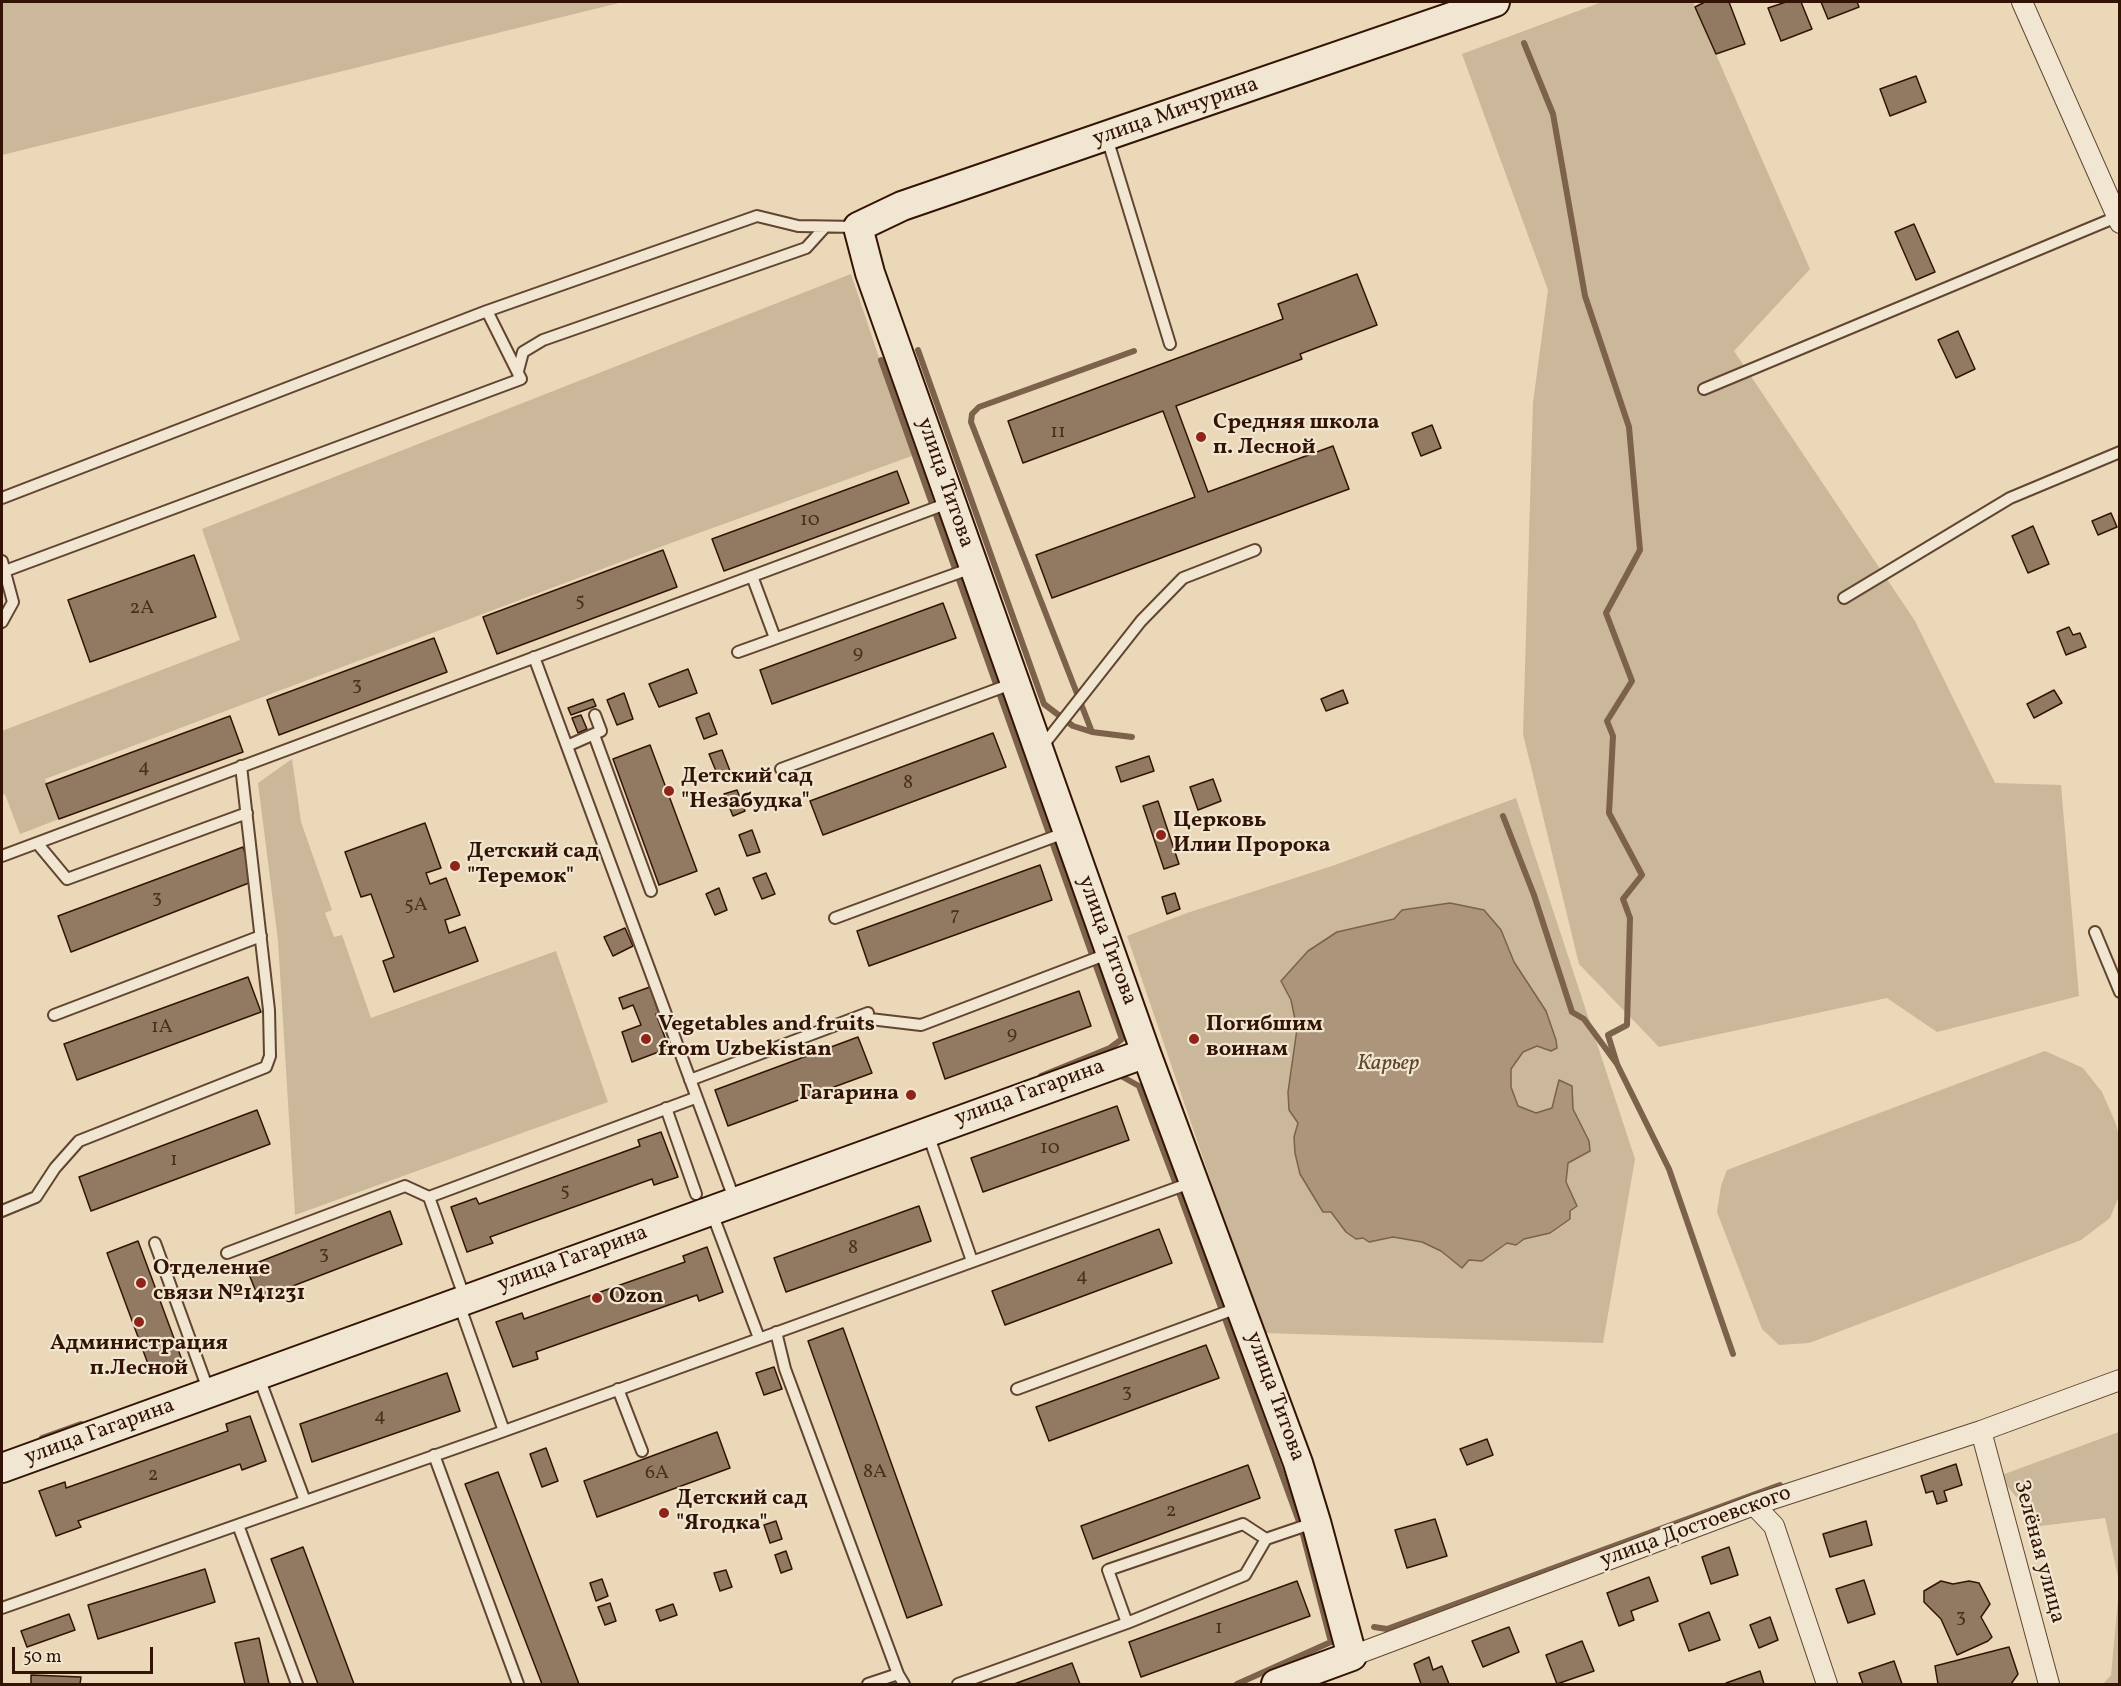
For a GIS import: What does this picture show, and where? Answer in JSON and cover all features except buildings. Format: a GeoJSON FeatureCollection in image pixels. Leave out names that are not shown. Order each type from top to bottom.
{"type":"FeatureCollection","features":[{"type":"Feature","properties":{"kind":"street","name":"улица Мичурина"},"geometry":{"type":"LineString","coordinates":[[858,227],[902,206],[1495,2]]}},
{"type":"Feature","properties":{"kind":"street"},"geometry":{"type":"LineString","coordinates":[[2022,2],[2119,218]]}},
{"type":"Feature","properties":{"kind":"street","name":"улица Титова"},"geometry":{"type":"LineString","coordinates":[[858,227],[870,273],[1015,682],[1046,742],[1067,832],[1110,953],[1298,1463],[1352,1656]]}},
{"type":"Feature","properties":{"kind":"street","name":"улица Гагарина"},"geometry":{"type":"LineString","coordinates":[[2,1468],[461,1300],[714,1202],[927,1132],[1146,1053]]}},
{"type":"Feature","properties":{"kind":"street","name":"улица Достоевского"},"geometry":{"type":"LineString","coordinates":[[1276,1684],[1754,1505],[1982,1431],[2120,1380]]}},
{"type":"Feature","properties":{"kind":"street","name":"Зелёная улица"},"geometry":{"type":"LineString","coordinates":[[1982,1431],[2049,1684]]}},
{"type":"Feature","properties":{"kind":"street"},"geometry":{"type":"LineString","coordinates":[[1754,1505],[1774,1526],[1827,1684]]}},
{"type":"Feature","properties":{"kind":"lane"},"geometry":{"type":"LineString","coordinates":[[1107,136],[1170,344]]}},
{"type":"Feature","properties":{"kind":"lane"},"geometry":{"type":"LineString","coordinates":[[2,498],[487,311],[757,216],[798,226],[858,227]]}},
{"type":"Feature","properties":{"kind":"lane"},"geometry":{"type":"LineString","coordinates":[[1704,389],[2119,218]]}},
{"type":"Feature","properties":{"kind":"lane"},"geometry":{"type":"LineString","coordinates":[[518,371],[523,352],[543,340],[806,248],[825,227]]}},
{"type":"Feature","properties":{"kind":"lane"},"geometry":{"type":"LineString","coordinates":[[2,622],[13,602],[3,566],[521,379],[487,311]]}},
{"type":"Feature","properties":{"kind":"lane"},"geometry":{"type":"LineString","coordinates":[[1844,598],[2010,498],[2120,452]]}},
{"type":"Feature","properties":{"kind":"lane"},"geometry":{"type":"LineString","coordinates":[[2,856],[951,502]]}},
{"type":"Feature","properties":{"kind":"lane"},"geometry":{"type":"LineString","coordinates":[[1046,742],[1141,621],[1184,578],[1255,550]]}},
{"type":"Feature","properties":{"kind":"lane"},"geometry":{"type":"LineString","coordinates":[[738,652],[974,567]]}},
{"type":"Feature","properties":{"kind":"lane"},"geometry":{"type":"LineString","coordinates":[[752,576],[775,638]]}},
{"type":"Feature","properties":{"kind":"lane"},"geometry":{"type":"LineString","coordinates":[[534,657],[696,1098],[714,1202],[759,1338]]}},
{"type":"Feature","properties":{"kind":"lane"},"geometry":{"type":"LineString","coordinates":[[781,769],[1015,682]]}},
{"type":"Feature","properties":{"kind":"lane"},"geometry":{"type":"LineString","coordinates":[[567,746],[601,731],[595,715]]}},
{"type":"Feature","properties":{"kind":"lane"},"geometry":{"type":"LineString","coordinates":[[594,735],[651,891]]}},
{"type":"Feature","properties":{"kind":"lane"},"geometry":{"type":"LineString","coordinates":[[2,1211],[36,1197],[55,1168],[79,1141],[266,1067],[270,1056],[269,1010],[241,766]]}},
{"type":"Feature","properties":{"kind":"lane"},"geometry":{"type":"LineString","coordinates":[[37,843],[67,879],[247,813]]}},
{"type":"Feature","properties":{"kind":"lane"},"geometry":{"type":"LineString","coordinates":[[835,918],[1067,832]]}},
{"type":"Feature","properties":{"kind":"lane"},"geometry":{"type":"LineString","coordinates":[[2095,932],[2120,992]]}},
{"type":"Feature","properties":{"kind":"lane"},"geometry":{"type":"LineString","coordinates":[[54,1015],[261,936]]}},
{"type":"Feature","properties":{"kind":"lane"},"geometry":{"type":"LineString","coordinates":[[690,1080],[869,1016],[921,1025],[1110,953]]}},
{"type":"Feature","properties":{"kind":"lane"},"geometry":{"type":"LineString","coordinates":[[227,1253],[405,1186],[429,1197],[696,1098]]}},
{"type":"Feature","properties":{"kind":"lane"},"geometry":{"type":"LineString","coordinates":[[666,1108],[714,1202]]}},
{"type":"Feature","properties":{"kind":"lane"},"geometry":{"type":"LineString","coordinates":[[927,1132],[972,1261]]}},
{"type":"Feature","properties":{"kind":"lane"},"geometry":{"type":"LineString","coordinates":[[2,1608],[504,1431],[1194,1181]]}},
{"type":"Feature","properties":{"kind":"lane"},"geometry":{"type":"LineString","coordinates":[[429,1197],[504,1431]]}},
{"type":"Feature","properties":{"kind":"lane"},"geometry":{"type":"LineString","coordinates":[[155,1243],[209,1393]]}},
{"type":"Feature","properties":{"kind":"lane"},"geometry":{"type":"LineString","coordinates":[[1017,1389],[1241,1307]]}},
{"type":"Feature","properties":{"kind":"lane"},"geometry":{"type":"LineString","coordinates":[[776,1332],[785,1369],[898,1674],[904,1684]]}},
{"type":"Feature","properties":{"kind":"lane"},"geometry":{"type":"LineString","coordinates":[[258,1374],[305,1502]]}},
{"type":"Feature","properties":{"kind":"lane"},"geometry":{"type":"LineString","coordinates":[[618,1389],[642,1451]]}},
{"type":"Feature","properties":{"kind":"lane"},"geometry":{"type":"LineString","coordinates":[[434,1455],[518,1684]]}},
{"type":"Feature","properties":{"kind":"lane"},"geometry":{"type":"LineString","coordinates":[[958,1684],[1127,1623],[1245,1575],[1266,1539],[1316,1522]]}},
{"type":"Feature","properties":{"kind":"lane"},"geometry":{"type":"LineString","coordinates":[[1127,1623],[1108,1570],[1243,1524],[1266,1539]]}},
{"type":"Feature","properties":{"kind":"lane"},"geometry":{"type":"LineString","coordinates":[[238,1525],[297,1684]]}},
{"type":"Feature","properties":{"kind":"lane"},"geometry":{"type":"LineString","coordinates":[[868,1684],[898,1674]]}},
{"type":"Feature","properties":{"kind":"green space"},"geometry":{"type":"Polygon","coordinates":[[[2,2],[623,2],[2,155],[2,2]]]}},
{"type":"Feature","properties":{"kind":"green space"},"geometry":{"type":"Polygon","coordinates":[[[1602,2],[1693,2],[1810,269],[1734,351],[1915,621],[1995,783],[2061,785],[2079,996],[1937,1032],[1887,998],[1659,1047],[1579,964],[1523,734],[1533,403],[1548,290],[1462,54],[1602,2]]]}},
{"type":"Feature","properties":{"kind":"green space"},"geometry":{"type":"Polygon","coordinates":[[[851,274],[912,456],[671,543],[45,779],[59,819],[20,834],[5,794],[2,795],[2,731],[240,640],[202,529],[851,274]]]}},
{"type":"Feature","properties":{"kind":"green space"},"geometry":{"type":"Polygon","coordinates":[[[292,759],[301,822],[332,910],[325,913],[334,937],[342,935],[371,1018],[556,951],[608,1102],[295,1215],[278,941],[258,783],[292,759]]]}},
{"type":"Feature","properties":{"kind":"green space","name":"Карьер"},"geometry":{"type":"Polygon","coordinates":[[[1516,798],[1635,1159],[1603,1343],[1263,1333],[1127,936],[1187,913],[1335,865],[1516,798]]]}},
{"type":"Feature","properties":{"kind":"green space"},"geometry":{"type":"Polygon","coordinates":[[[2045,1051],[2083,1068],[2102,1092],[2116,1124],[2119,1137],[2119,1196],[2110,1218],[2081,1240],[1809,1343],[1779,1345],[1762,1329],[1717,1212],[1721,1186],[1727,1170],[2045,1051]]]}},
{"type":"Feature","properties":{"kind":"green space"},"geometry":{"type":"Polygon","coordinates":[[[2119,1432],[2119,1581],[2105,1518],[2040,1526],[1999,1476],[2119,1432]]]}},
{"type":"Feature","properties":{"kind":"green space"},"geometry":{"type":"Polygon","coordinates":[[[2119,1590],[2119,1684],[2103,1684],[2111,1675],[2119,1590]]]}},
{"type":"Feature","properties":{"kind":"shaded area"},"geometry":{"type":"Polygon","coordinates":[[[1450,903],[1484,910],[1501,930],[1514,962],[1546,1011],[1556,1040],[1557,1048],[1551,1051],[1537,1046],[1523,1052],[1511,1069],[1511,1087],[1518,1106],[1536,1113],[1552,1108],[1559,1080],[1572,1086],[1573,1109],[1589,1141],[1590,1151],[1568,1163],[1566,1182],[1577,1206],[1570,1211],[1570,1219],[1550,1233],[1524,1239],[1516,1245],[1507,1243],[1482,1261],[1469,1260],[1462,1268],[1441,1251],[1422,1242],[1393,1237],[1369,1242],[1363,1238],[1356,1239],[1346,1232],[1331,1212],[1323,1212],[1300,1174],[1295,1153],[1294,1137],[1298,1123],[1289,1110],[1288,1092],[1297,1029],[1291,1000],[1281,981],[1308,951],[1337,932],[1394,919],[1402,910],[1450,903]]]}},
{"type":"Feature","properties":{"kind":"waterway"},"geometry":{"type":"LineString","coordinates":[[1524,43],[1553,114],[1585,296],[1629,427],[1640,550],[1606,613],[1632,681],[1607,721],[1613,736],[1609,813],[1642,875],[1623,899],[1630,918],[1627,1025],[1608,1035],[1617,1064]]}},
{"type":"Feature","properties":{"kind":"waterway"},"geometry":{"type":"LineString","coordinates":[[918,350],[1044,704],[1073,726],[1092,732],[1132,737]]}},
{"type":"Feature","properties":{"kind":"waterway"},"geometry":{"type":"LineString","coordinates":[[1092,732],[971,422],[972,414],[979,407],[1134,351]]}},
{"type":"Feature","properties":{"kind":"waterway"},"geometry":{"type":"LineString","coordinates":[[881,360],[1122,1039],[1110,1048],[1041,1076]]}},
{"type":"Feature","properties":{"kind":"waterway"},"geometry":{"type":"LineString","coordinates":[[1503,816],[1534,895],[1572,1012],[1584,1019],[1617,1064],[1669,1169],[1733,1354]]}},
{"type":"Feature","properties":{"kind":"waterway"},"geometry":{"type":"LineString","coordinates":[[1121,1076],[1139,1086],[1177,1187],[1301,1527],[1331,1642],[1237,1684]]}},
{"type":"Feature","properties":{"kind":"waterway"},"geometry":{"type":"LineString","coordinates":[[42,1438],[81,1424]]}},
{"type":"Feature","properties":{"kind":"waterway"},"geometry":{"type":"LineString","coordinates":[[1374,1627],[1387,1629],[1780,1485]]}},
{"type":"Feature","properties":{"kind":"place","name":"Средняя школа п. Лесной"},"geometry":{"type":"Point","coordinates":[1201,437]}},
{"type":"Feature","properties":{"kind":"place","name":"Детский сад \"Незабудка\""},"geometry":{"type":"Point","coordinates":[669,791]}},
{"type":"Feature","properties":{"kind":"place","name":"Церковь Илии Пророка"},"geometry":{"type":"Point","coordinates":[1161,835]}},
{"type":"Feature","properties":{"kind":"place","name":"Детский сад \"Теремок\""},"geometry":{"type":"Point","coordinates":[455,866]}},
{"type":"Feature","properties":{"kind":"place","name":"Vegetables and fruits from Uzbekistan"},"geometry":{"type":"Point","coordinates":[646,1039]}},
{"type":"Feature","properties":{"kind":"place","name":"Погибшим воинам"},"geometry":{"type":"Point","coordinates":[1194,1039]}},
{"type":"Feature","properties":{"kind":"place","name":"Гагарина"},"geometry":{"type":"Point","coordinates":[911,1095]}},
{"type":"Feature","properties":{"kind":"place","name":"Отделение связи №141231"},"geometry":{"type":"Point","coordinates":[141,1283]}},
{"type":"Feature","properties":{"kind":"place","name":"Ozon"},"geometry":{"type":"Point","coordinates":[597,1298]}},
{"type":"Feature","properties":{"kind":"place","name":"Администрация п.Лесной"},"geometry":{"type":"Point","coordinates":[139,1322]}},
{"type":"Feature","properties":{"kind":"place","name":"Детский сад \"Ягодка\""},"geometry":{"type":"Point","coordinates":[664,1513]}}]}
